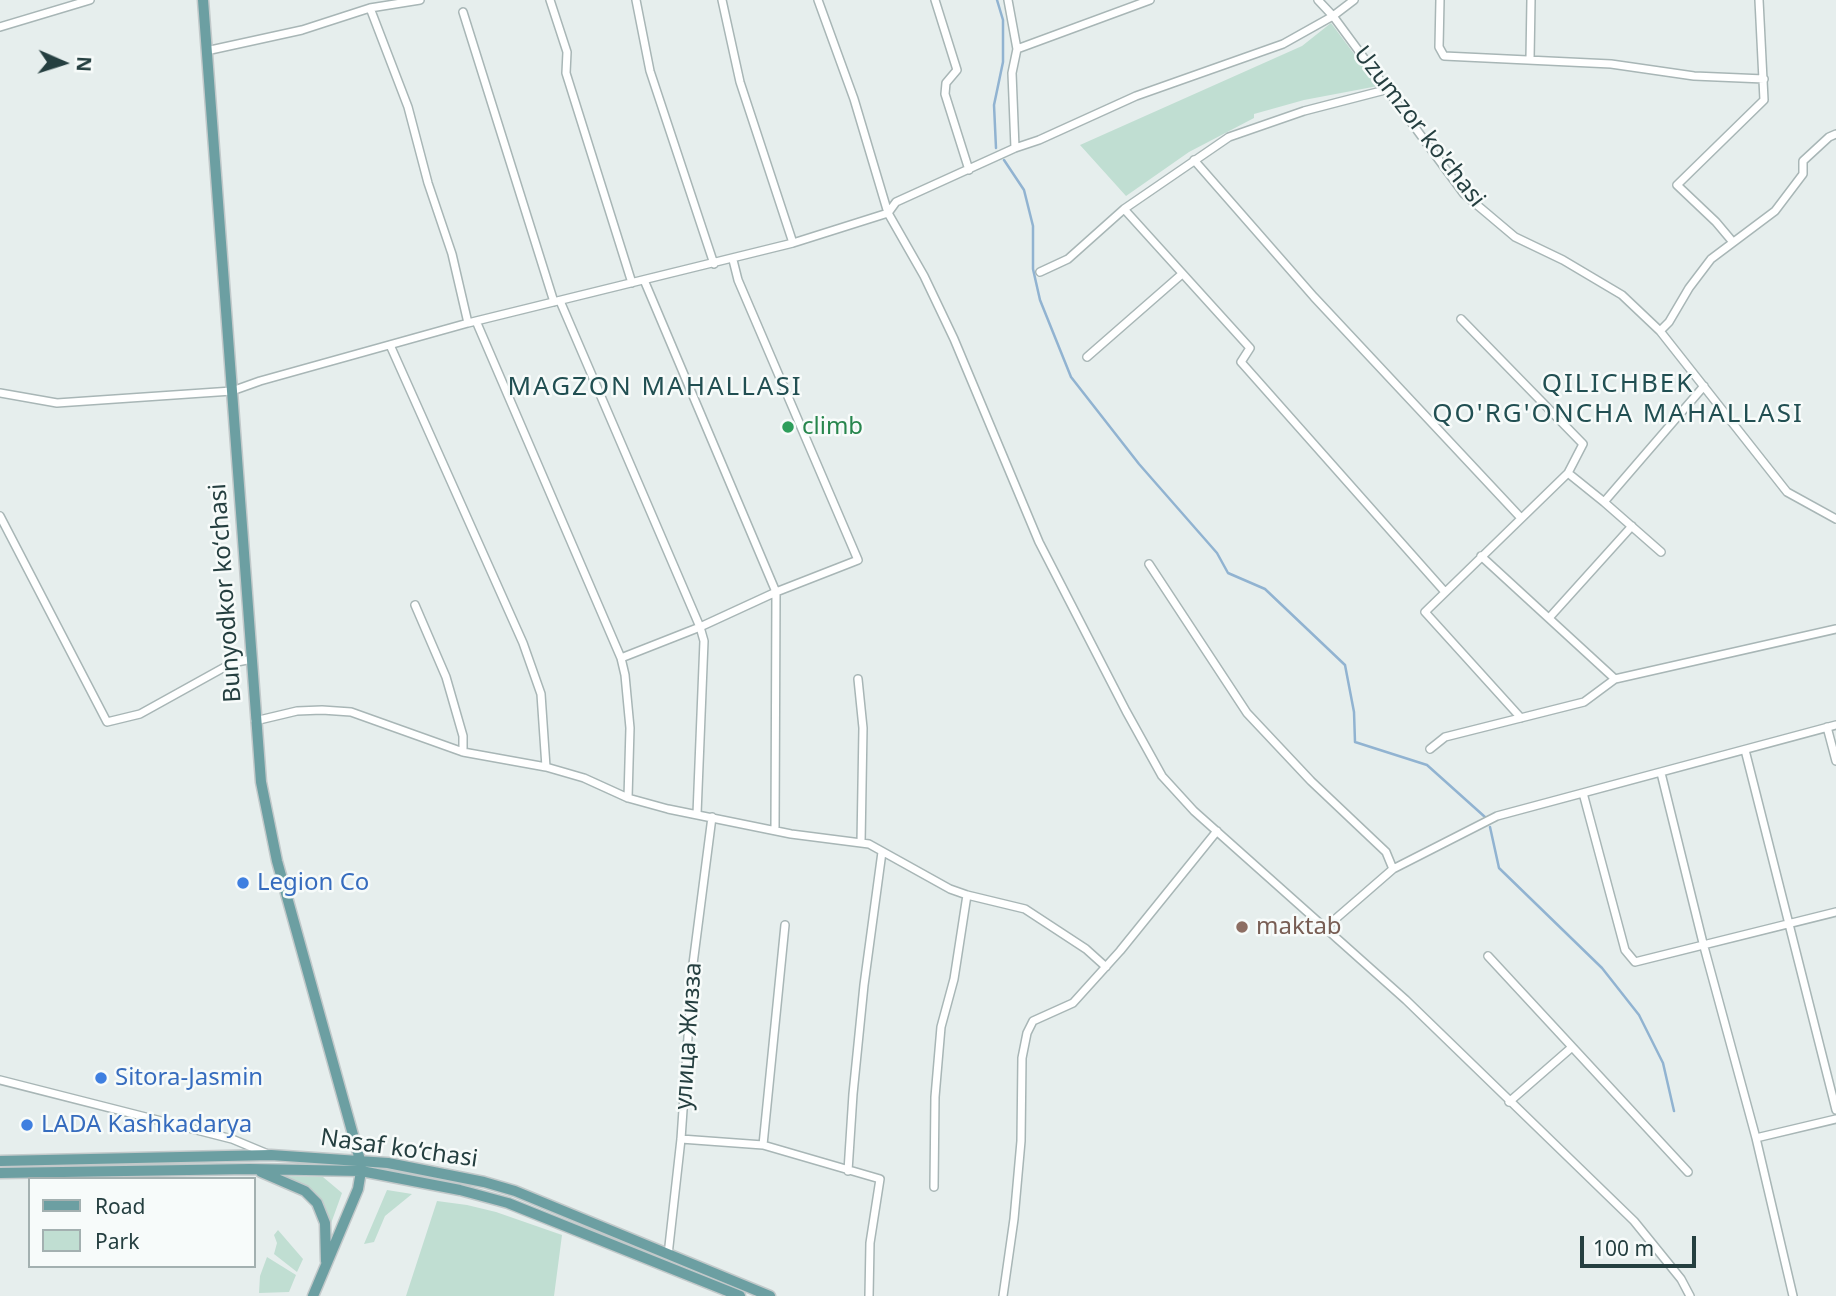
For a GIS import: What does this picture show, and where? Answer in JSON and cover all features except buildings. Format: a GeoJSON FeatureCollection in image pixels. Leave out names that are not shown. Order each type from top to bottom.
{"type":"FeatureCollection","features":[{"type":"Feature","properties":{"kind":"main road","name":"Bunyodkor koʻchasi"},"geometry":{"type":"LineString","coordinates":[[203,0],[261,782],[276,861],[361,1171]]}},
{"type":"Feature","properties":{"kind":"main road","name":"Nasaf ko‘chasi"},"geometry":{"type":"LineString","coordinates":[[0,1161],[271,1155],[360,1160],[473,1180],[515,1191],[771,1296]]}},
{"type":"Feature","properties":{"kind":"main road","name":"Nasaf ko‘chasi"},"geometry":{"type":"LineString","coordinates":[[0,1173],[250,1168],[361,1171],[460,1190],[509,1203],[740,1296]]}},
{"type":"Feature","properties":{"kind":"main road"},"geometry":{"type":"LineString","coordinates":[[250,1168],[304,1191],[317,1203],[325,1223],[326,1266]]}},
{"type":"Feature","properties":{"kind":"main road"},"geometry":{"type":"LineString","coordinates":[[313,1296],[358,1189],[361,1171]]}},
{"type":"Feature","properties":{"kind":"street"},"geometry":{"type":"LineString","coordinates":[[0,27],[90,0]]}},
{"type":"Feature","properties":{"kind":"street"},"geometry":{"type":"LineString","coordinates":[[206,51],[302,30],[370,8],[420,0]]}},
{"type":"Feature","properties":{"kind":"street"},"geometry":{"type":"LineString","coordinates":[[550,0],[568,52],[566,73],[632,283]]}},
{"type":"Feature","properties":{"kind":"street"},"geometry":{"type":"LineString","coordinates":[[636,0],[650,71],[713,264]]}},
{"type":"Feature","properties":{"kind":"street"},"geometry":{"type":"LineString","coordinates":[[722,0],[744,96],[793,243]]}},
{"type":"Feature","properties":{"kind":"street"},"geometry":{"type":"LineString","coordinates":[[818,0],[854,99],[888,213],[924,275],[954,339],[1039,542],[1162,776],[1194,811],[1406,1000],[1634,1221],[1681,1279],[1690,1296]]}},
{"type":"Feature","properties":{"kind":"street"},"geometry":{"type":"LineString","coordinates":[[935,0],[957,70],[946,83],[945,94],[969,170]]}},
{"type":"Feature","properties":{"kind":"street"},"geometry":{"type":"LineString","coordinates":[[1008,0],[1017,49],[1012,73],[1016,148]]}},
{"type":"Feature","properties":{"kind":"street"},"geometry":{"type":"LineString","coordinates":[[1017,49],[1150,0]]}},
{"type":"Feature","properties":{"kind":"street","name":"Uzumzor ko'chasi"},"geometry":{"type":"LineString","coordinates":[[1318,0],[1334,16],[1389,89],[1464,194],[1515,237],[1563,260],[1622,295],[1660,331],[1787,492],[1836,519]]}},
{"type":"Feature","properties":{"kind":"street"},"geometry":{"type":"LineString","coordinates":[[0,393],[57,403],[232,391],[472,322],[733,260],[793,243],[888,213],[896,202],[1136,96],[1283,44],[1334,16],[1354,0]]}},
{"type":"Feature","properties":{"kind":"street"},"geometry":{"type":"LineString","coordinates":[[1440,0],[1439,47],[1444,56],[1611,64],[1695,76],[1764,79]]}},
{"type":"Feature","properties":{"kind":"street"},"geometry":{"type":"LineString","coordinates":[[1530,59],[1531,0]]}},
{"type":"Feature","properties":{"kind":"street"},"geometry":{"type":"LineString","coordinates":[[1732,241],[1677,185],[1765,100],[1759,0]]}},
{"type":"Feature","properties":{"kind":"street"},"geometry":{"type":"LineString","coordinates":[[370,8],[408,107],[428,183],[472,322],[621,658],[630,728],[628,798]]}},
{"type":"Feature","properties":{"kind":"street"},"geometry":{"type":"LineString","coordinates":[[463,12],[557,301],[700,627],[704,641],[697,814]]}},
{"type":"Feature","properties":{"kind":"street"},"geometry":{"type":"LineString","coordinates":[[1040,272],[1068,259],[1124,209],[1228,137],[1304,111],[1389,89]]}},
{"type":"Feature","properties":{"kind":"street"},"geometry":{"type":"LineString","coordinates":[[1660,331],[1669,322],[1689,288],[1711,259],[1775,211],[1803,174],[1803,161],[1829,137],[1836,134]]}},
{"type":"Feature","properties":{"kind":"street"},"geometry":{"type":"LineString","coordinates":[[1194,160],[1314,297],[1521,518]]}},
{"type":"Feature","properties":{"kind":"street"},"geometry":{"type":"LineString","coordinates":[[1124,209],[1250,348],[1241,362],[1445,592]]}},
{"type":"Feature","properties":{"kind":"street"},"geometry":{"type":"LineString","coordinates":[[621,658],[858,560],[738,280],[733,260]]}},
{"type":"Feature","properties":{"kind":"street"},"geometry":{"type":"LineString","coordinates":[[1087,357],[1182,274]]}},
{"type":"Feature","properties":{"kind":"street"},"geometry":{"type":"LineString","coordinates":[[644,280],[776,592],[775,830]]}},
{"type":"Feature","properties":{"kind":"street"},"geometry":{"type":"LineString","coordinates":[[1461,319],[1584,444],[1567,473],[1425,612],[1521,718]]}},
{"type":"Feature","properties":{"kind":"street"},"geometry":{"type":"LineString","coordinates":[[390,345],[523,643],[541,694],[546,767]]}},
{"type":"Feature","properties":{"kind":"street"},"geometry":{"type":"LineString","coordinates":[[1604,502],[1704,386]]}},
{"type":"Feature","properties":{"kind":"street"},"geometry":{"type":"LineString","coordinates":[[1567,473],[1661,552]]}},
{"type":"Feature","properties":{"kind":"street"},"geometry":{"type":"LineString","coordinates":[[0,516],[107,722],[140,714],[232,663],[252,659]]}},
{"type":"Feature","properties":{"kind":"street"},"geometry":{"type":"LineString","coordinates":[[1549,618],[1632,526]]}},
{"type":"Feature","properties":{"kind":"street"},"geometry":{"type":"LineString","coordinates":[[1481,556],[1615,679]]}},
{"type":"Feature","properties":{"kind":"street"},"geometry":{"type":"LineString","coordinates":[[1149,564],[1247,713],[1311,780],[1386,852],[1393,869]]}},
{"type":"Feature","properties":{"kind":"street"},"geometry":{"type":"LineString","coordinates":[[415,605],[446,677],[463,736],[463,752]]}},
{"type":"Feature","properties":{"kind":"street"},"geometry":{"type":"LineString","coordinates":[[1430,749],[1445,737],[1584,702],[1615,679],[1836,629]]}},
{"type":"Feature","properties":{"kind":"street"},"geometry":{"type":"LineString","coordinates":[[858,679],[863,728],[861,843]]}},
{"type":"Feature","properties":{"kind":"street"},"geometry":{"type":"LineString","coordinates":[[255,721],[297,712],[351,712],[463,752],[546,767],[584,778],[628,798],[775,830],[869,845],[950,889],[1025,909],[1086,948],[1106,967]]}},
{"type":"Feature","properties":{"kind":"street"},"geometry":{"type":"LineString","coordinates":[[1325,928],[1393,869],[1497,816],[1836,725]]}},
{"type":"Feature","properties":{"kind":"street"},"geometry":{"type":"LineString","coordinates":[[1827,727],[1836,761]]}},
{"type":"Feature","properties":{"kind":"street"},"geometry":{"type":"LineString","coordinates":[[1745,750],[1836,1110]]}},
{"type":"Feature","properties":{"kind":"street"},"geometry":{"type":"LineString","coordinates":[[1661,773],[1793,1296]]}},
{"type":"Feature","properties":{"kind":"street"},"geometry":{"type":"LineString","coordinates":[[1583,793],[1625,950],[1635,962],[1836,912]]}},
{"type":"Feature","properties":{"kind":"street","name":"улица Жизза"},"geometry":{"type":"LineString","coordinates":[[668,1255],[681,1139],[693,964],[712,817]]}},
{"type":"Feature","properties":{"kind":"street"},"geometry":{"type":"LineString","coordinates":[[1003,1296],[1014,1219],[1021,1141],[1022,1058],[1027,1033],[1033,1021],[1073,1003],[1106,967],[1217,831]]}},
{"type":"Feature","properties":{"kind":"street"},"geometry":{"type":"LineString","coordinates":[[848,1171],[864,985],[882,852]]}},
{"type":"Feature","properties":{"kind":"street"},"geometry":{"type":"LineString","coordinates":[[934,1187],[935,1097],[941,1027],[954,979],[967,895]]}},
{"type":"Feature","properties":{"kind":"street"},"geometry":{"type":"LineString","coordinates":[[763,1145],[785,925]]}},
{"type":"Feature","properties":{"kind":"street"},"geometry":{"type":"LineString","coordinates":[[1488,956],[1688,1172]]}},
{"type":"Feature","properties":{"kind":"street"},"geometry":{"type":"LineString","coordinates":[[1509,1102],[1571,1048]]}},
{"type":"Feature","properties":{"kind":"street"},"geometry":{"type":"LineString","coordinates":[[0,1080],[232,1139],[271,1155]]}},
{"type":"Feature","properties":{"kind":"street"},"geometry":{"type":"LineString","coordinates":[[1755,1139],[1836,1118]]}},
{"type":"Feature","properties":{"kind":"street"},"geometry":{"type":"LineString","coordinates":[[681,1139],[763,1145],[880,1179],[870,1243],[869,1296]]}},
{"type":"Feature","properties":{"kind":"green space"},"geometry":{"type":"Polygon","coordinates":[[[1331,23],[1378,86],[1304,100],[1254,114],[1254,118],[1189,152],[1126,196],[1080,145],[1302,46],[1331,23]]]}},
{"type":"Feature","properties":{"kind":"green space"},"geometry":{"type":"Polygon","coordinates":[[[283,1176],[323,1177],[342,1193],[329,1229],[307,1189],[283,1176]]]}},
{"type":"Feature","properties":{"kind":"green space"},"geometry":{"type":"Polygon","coordinates":[[[387,1190],[412,1194],[385,1216],[374,1242],[364,1244],[387,1190]]]}},
{"type":"Feature","properties":{"kind":"green space"},"geometry":{"type":"Polygon","coordinates":[[[437,1201],[496,1212],[562,1235],[554,1296],[406,1296],[437,1201]]]}},
{"type":"Feature","properties":{"kind":"green space"},"geometry":{"type":"Polygon","coordinates":[[[278,1230],[303,1259],[297,1272],[274,1254],[277,1243],[274,1235],[278,1230]]]}},
{"type":"Feature","properties":{"kind":"green space"},"geometry":{"type":"Polygon","coordinates":[[[267,1257],[296,1275],[289,1292],[259,1293],[260,1276],[267,1257]]]}},
{"type":"Feature","properties":{"kind":"waterway"},"geometry":{"type":"LineString","coordinates":[[996,148],[994,105],[1003,62],[1003,20],[997,0]]}},
{"type":"Feature","properties":{"kind":"waterway"},"geometry":{"type":"LineString","coordinates":[[1004,160],[1024,190],[1033,226],[1033,269],[1040,300],[1071,377],[1139,464],[1217,553],[1228,573],[1265,589],[1345,665],[1354,712],[1355,742],[1427,765],[1485,817]]}},
{"type":"Feature","properties":{"kind":"waterway"},"geometry":{"type":"LineString","coordinates":[[1490,827],[1499,868],[1602,968],[1639,1015],[1663,1063],[1674,1111]]}},
{"type":"Feature","properties":{"kind":"place","name":"climb"},"geometry":{"type":"Point","coordinates":[788,427]}},
{"type":"Feature","properties":{"kind":"place","name":"Legion Co"},"geometry":{"type":"Point","coordinates":[243,883]}},
{"type":"Feature","properties":{"kind":"place","name":"maktab"},"geometry":{"type":"Point","coordinates":[1242,927]}},
{"type":"Feature","properties":{"kind":"place","name":"Sitora-Jasmin"},"geometry":{"type":"Point","coordinates":[101,1078]}},
{"type":"Feature","properties":{"kind":"place","name":"LADA Kashkadarya"},"geometry":{"type":"Point","coordinates":[27,1125]}},
{"type":"Feature","properties":{"kind":"district","name":"MAGZON MAHALLASI"},"geometry":{"type":"Point","coordinates":[655,388]}},
{"type":"Feature","properties":{"kind":"district","name":"QILICHBEK QO'RG'ONCHA MAHALLASI"},"geometry":{"type":"Point","coordinates":[1618,400]}}]}
